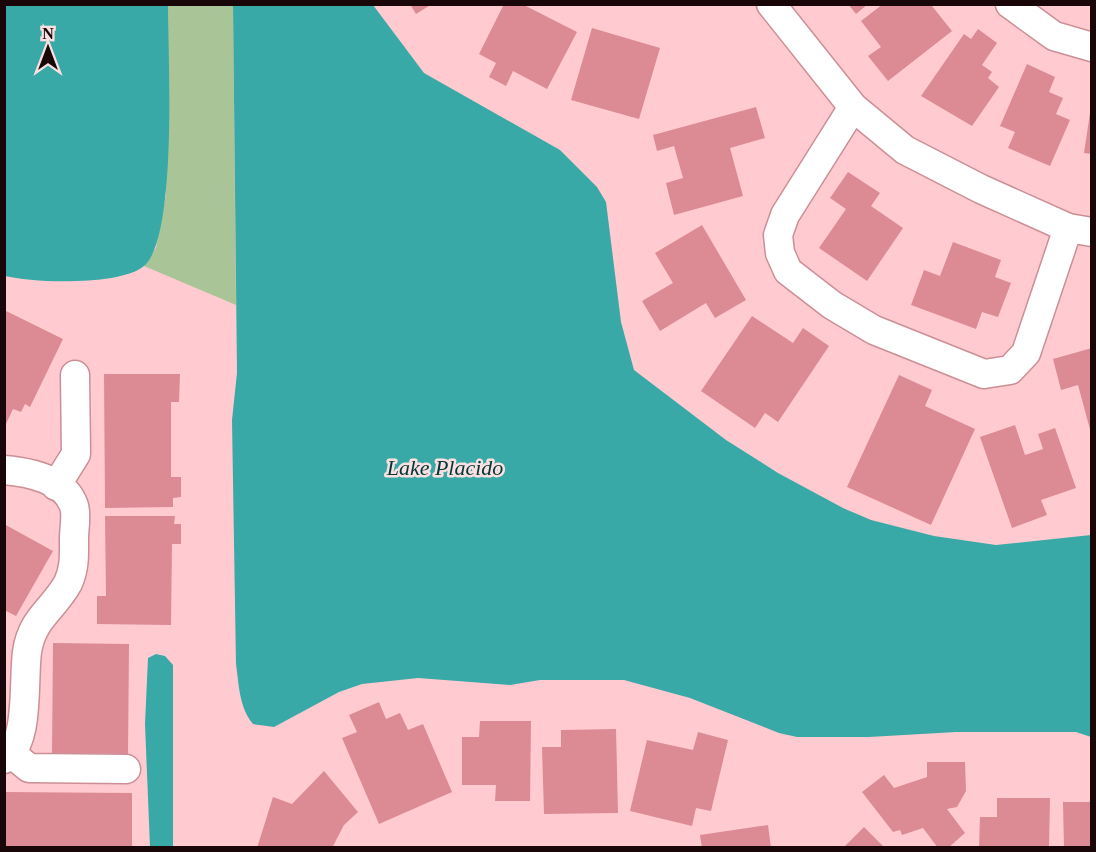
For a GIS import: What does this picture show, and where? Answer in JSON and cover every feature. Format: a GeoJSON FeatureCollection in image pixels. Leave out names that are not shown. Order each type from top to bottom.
{"type":"FeatureCollection","features":[{"type":"Feature","properties":{"kind":"street"},"geometry":{"type":"LineString","coordinates":[[771,4],[853,107],[905,150],[981,189],[1080,230],[1026,353],[1010,370],[984,374],[874,330],[832,305],[788,271],[780,253],[778,235],[785,215],[853,107]]}},
{"type":"Feature","properties":{"kind":"street"},"geometry":{"type":"LineString","coordinates":[[1010,4],[1054,36],[1092,47]]}},
{"type":"Feature","properties":{"kind":"street"},"geometry":{"type":"LineString","coordinates":[[56,486],[76,454],[75,375]]}},
{"type":"Feature","properties":{"kind":"street"},"geometry":{"type":"LineString","coordinates":[[4,470],[29,473],[56,486],[74,506],[75,564],[68,583],[40,616],[30,635],[22,706],[24,727],[8,757],[29,768],[126,769]]}},
{"type":"Feature","properties":{"kind":"green space"},"geometry":{"type":"Polygon","coordinates":[[[168,5],[233,5],[236,305],[144,266],[156,248],[166,195],[168,5]]]}},
{"type":"Feature","properties":{"kind":"water"},"geometry":{"type":"Polygon","coordinates":[[[5,4],[168,5],[167,183],[162,220],[155,248],[144,266],[116,277],[97,280],[55,281],[5,276],[5,4]]]}},
{"type":"Feature","properties":{"kind":"water","name":"Lake Placido"},"geometry":{"type":"Polygon","coordinates":[[[233,5],[373,5],[424,73],[560,150],[597,187],[606,202],[621,322],[634,370],[726,440],[778,473],[843,508],[871,520],[934,536],[996,545],[1091,535],[1091,737],[1076,732],[956,732],[869,737],[797,737],[779,733],[690,698],[624,680],[540,680],[510,685],[418,678],[362,684],[339,692],[274,727],[253,724],[242,703],[236,664],[232,420],[237,373],[233,5]]]}},
{"type":"Feature","properties":{"kind":"water"},"geometry":{"type":"Polygon","coordinates":[[[156,654],[165,656],[173,665],[173,847],[150,847],[145,724],[148,658],[156,654]]]}},
{"type":"Feature","properties":{"kind":"building"},"geometry":{"type":"Polygon","coordinates":[[[410,4],[432,4],[416,14],[410,4]]]}},
{"type":"Feature","properties":{"kind":"building"},"geometry":{"type":"Polygon","coordinates":[[[504,4],[522,4],[577,32],[547,89],[513,71],[506,86],[489,77],[496,63],[479,54],[504,4]]]}},
{"type":"Feature","properties":{"kind":"building"},"geometry":{"type":"Polygon","coordinates":[[[848,4],[868,4],[856,14],[848,4]]]}},
{"type":"Feature","properties":{"kind":"building"},"geometry":{"type":"Polygon","coordinates":[[[883,4],[934,4],[932,6],[952,31],[888,81],[868,56],[881,47],[861,21],[883,4]]]}},
{"type":"Feature","properties":{"kind":"building"},"geometry":{"type":"Polygon","coordinates":[[[592,28],[660,48],[639,119],[571,100],[592,28]]]}},
{"type":"Feature","properties":{"kind":"building"},"geometry":{"type":"Polygon","coordinates":[[[978,29],[997,43],[982,65],[992,72],[988,78],[999,87],[972,126],[921,96],[964,34],[971,39],[978,29]]]}},
{"type":"Feature","properties":{"kind":"building"},"geometry":{"type":"Polygon","coordinates":[[[1027,64],[1055,77],[1049,92],[1063,98],[1056,114],[1070,120],[1050,166],[1008,148],[1015,132],[1000,126],[1027,64]]]}},
{"type":"Feature","properties":{"kind":"building"},"geometry":{"type":"Polygon","coordinates":[[[756,107],[765,138],[730,148],[743,196],[674,215],[666,183],[683,178],[674,146],[657,151],[653,135],[756,107]]]}},
{"type":"Feature","properties":{"kind":"building"},"geometry":{"type":"Polygon","coordinates":[[[1090,113],[1092,113],[1092,154],[1084,153],[1090,113]]]}},
{"type":"Feature","properties":{"kind":"building"},"geometry":{"type":"Polygon","coordinates":[[[848,172],[880,193],[871,206],[903,228],[867,281],[819,248],[846,209],[830,198],[848,172]]]}},
{"type":"Feature","properties":{"kind":"building"},"geometry":{"type":"Polygon","coordinates":[[[702,225],[746,300],[715,318],[706,303],[660,331],[642,301],[673,283],[655,253],[702,225]]]}},
{"type":"Feature","properties":{"kind":"building"},"geometry":{"type":"Polygon","coordinates":[[[953,242],[1001,260],[995,277],[1011,283],[998,317],[982,312],[976,329],[911,305],[924,270],[940,276],[953,242]]]}},
{"type":"Feature","properties":{"kind":"building"},"geometry":{"type":"Polygon","coordinates":[[[4,310],[63,339],[30,407],[25,404],[21,412],[13,409],[4,428],[4,310]]]}},
{"type":"Feature","properties":{"kind":"building"},"geometry":{"type":"Polygon","coordinates":[[[752,316],[793,343],[803,328],[829,346],[778,422],[765,413],[755,428],[701,391],[752,316]]]}},
{"type":"Feature","properties":{"kind":"building"},"geometry":{"type":"Polygon","coordinates":[[[1092,348],[1091,433],[1078,385],[1061,390],[1053,359],[1092,348]]]}},
{"type":"Feature","properties":{"kind":"building"},"geometry":{"type":"Polygon","coordinates":[[[104,374],[180,374],[179,402],[171,402],[171,477],[181,477],[181,497],[173,498],[173,507],[105,508],[104,374]]]}},
{"type":"Feature","properties":{"kind":"building"},"geometry":{"type":"Polygon","coordinates":[[[899,375],[932,390],[925,406],[975,429],[931,525],[847,487],[899,375]]]}},
{"type":"Feature","properties":{"kind":"building"},"geometry":{"type":"Polygon","coordinates":[[[1015,425],[1025,455],[1043,449],[1038,434],[1055,428],[1076,488],[1041,500],[1047,515],[1012,528],[980,437],[1015,425]]]}},
{"type":"Feature","properties":{"kind":"building"},"geometry":{"type":"Polygon","coordinates":[[[105,516],[175,516],[174,524],[181,524],[181,544],[172,544],[171,625],[97,624],[97,596],[106,596],[105,516]]]}},
{"type":"Feature","properties":{"kind":"building"},"geometry":{"type":"Polygon","coordinates":[[[4,524],[53,551],[16,616],[4,610],[4,524]]]}},
{"type":"Feature","properties":{"kind":"building"},"geometry":{"type":"Polygon","coordinates":[[[53,643],[129,644],[128,754],[52,753],[53,643]]]}},
{"type":"Feature","properties":{"kind":"building"},"geometry":{"type":"Polygon","coordinates":[[[379,702],[386,719],[400,713],[408,730],[423,724],[452,792],[379,824],[342,738],[357,732],[349,715],[379,702]]]}},
{"type":"Feature","properties":{"kind":"building"},"geometry":{"type":"Polygon","coordinates":[[[480,721],[531,721],[530,801],[495,801],[496,785],[462,785],[462,737],[479,737],[480,721]]]}},
{"type":"Feature","properties":{"kind":"building"},"geometry":{"type":"Polygon","coordinates":[[[616,729],[618,813],[544,814],[542,747],[561,747],[561,730],[616,729]]]}},
{"type":"Feature","properties":{"kind":"building"},"geometry":{"type":"Polygon","coordinates":[[[698,732],[728,740],[711,811],[696,808],[692,826],[630,811],[647,740],[693,750],[698,732]]]}},
{"type":"Feature","properties":{"kind":"building"},"geometry":{"type":"Polygon","coordinates":[[[927,762],[965,762],[966,791],[957,807],[947,809],[965,833],[948,848],[938,848],[923,828],[902,835],[900,830],[893,832],[862,792],[884,775],[894,788],[927,777],[927,762]]]}},
{"type":"Feature","properties":{"kind":"building"},"geometry":{"type":"Polygon","coordinates":[[[324,771],[358,812],[344,825],[332,848],[257,848],[273,797],[292,804],[324,771]]]}},
{"type":"Feature","properties":{"kind":"building"},"geometry":{"type":"Polygon","coordinates":[[[4,792],[132,793],[132,848],[4,848],[4,792]]]}},
{"type":"Feature","properties":{"kind":"building"},"geometry":{"type":"Polygon","coordinates":[[[997,798],[1050,798],[1049,848],[979,848],[980,817],[997,817],[997,798]]]}},
{"type":"Feature","properties":{"kind":"building"},"geometry":{"type":"Polygon","coordinates":[[[1092,800],[1092,848],[1064,848],[1063,802],[1092,800]]]}},
{"type":"Feature","properties":{"kind":"building"},"geometry":{"type":"Polygon","coordinates":[[[768,825],[771,848],[702,848],[700,835],[768,825]]]}},
{"type":"Feature","properties":{"kind":"building"},"geometry":{"type":"Polygon","coordinates":[[[864,827],[885,848],[843,848],[864,827]]]}}]}
